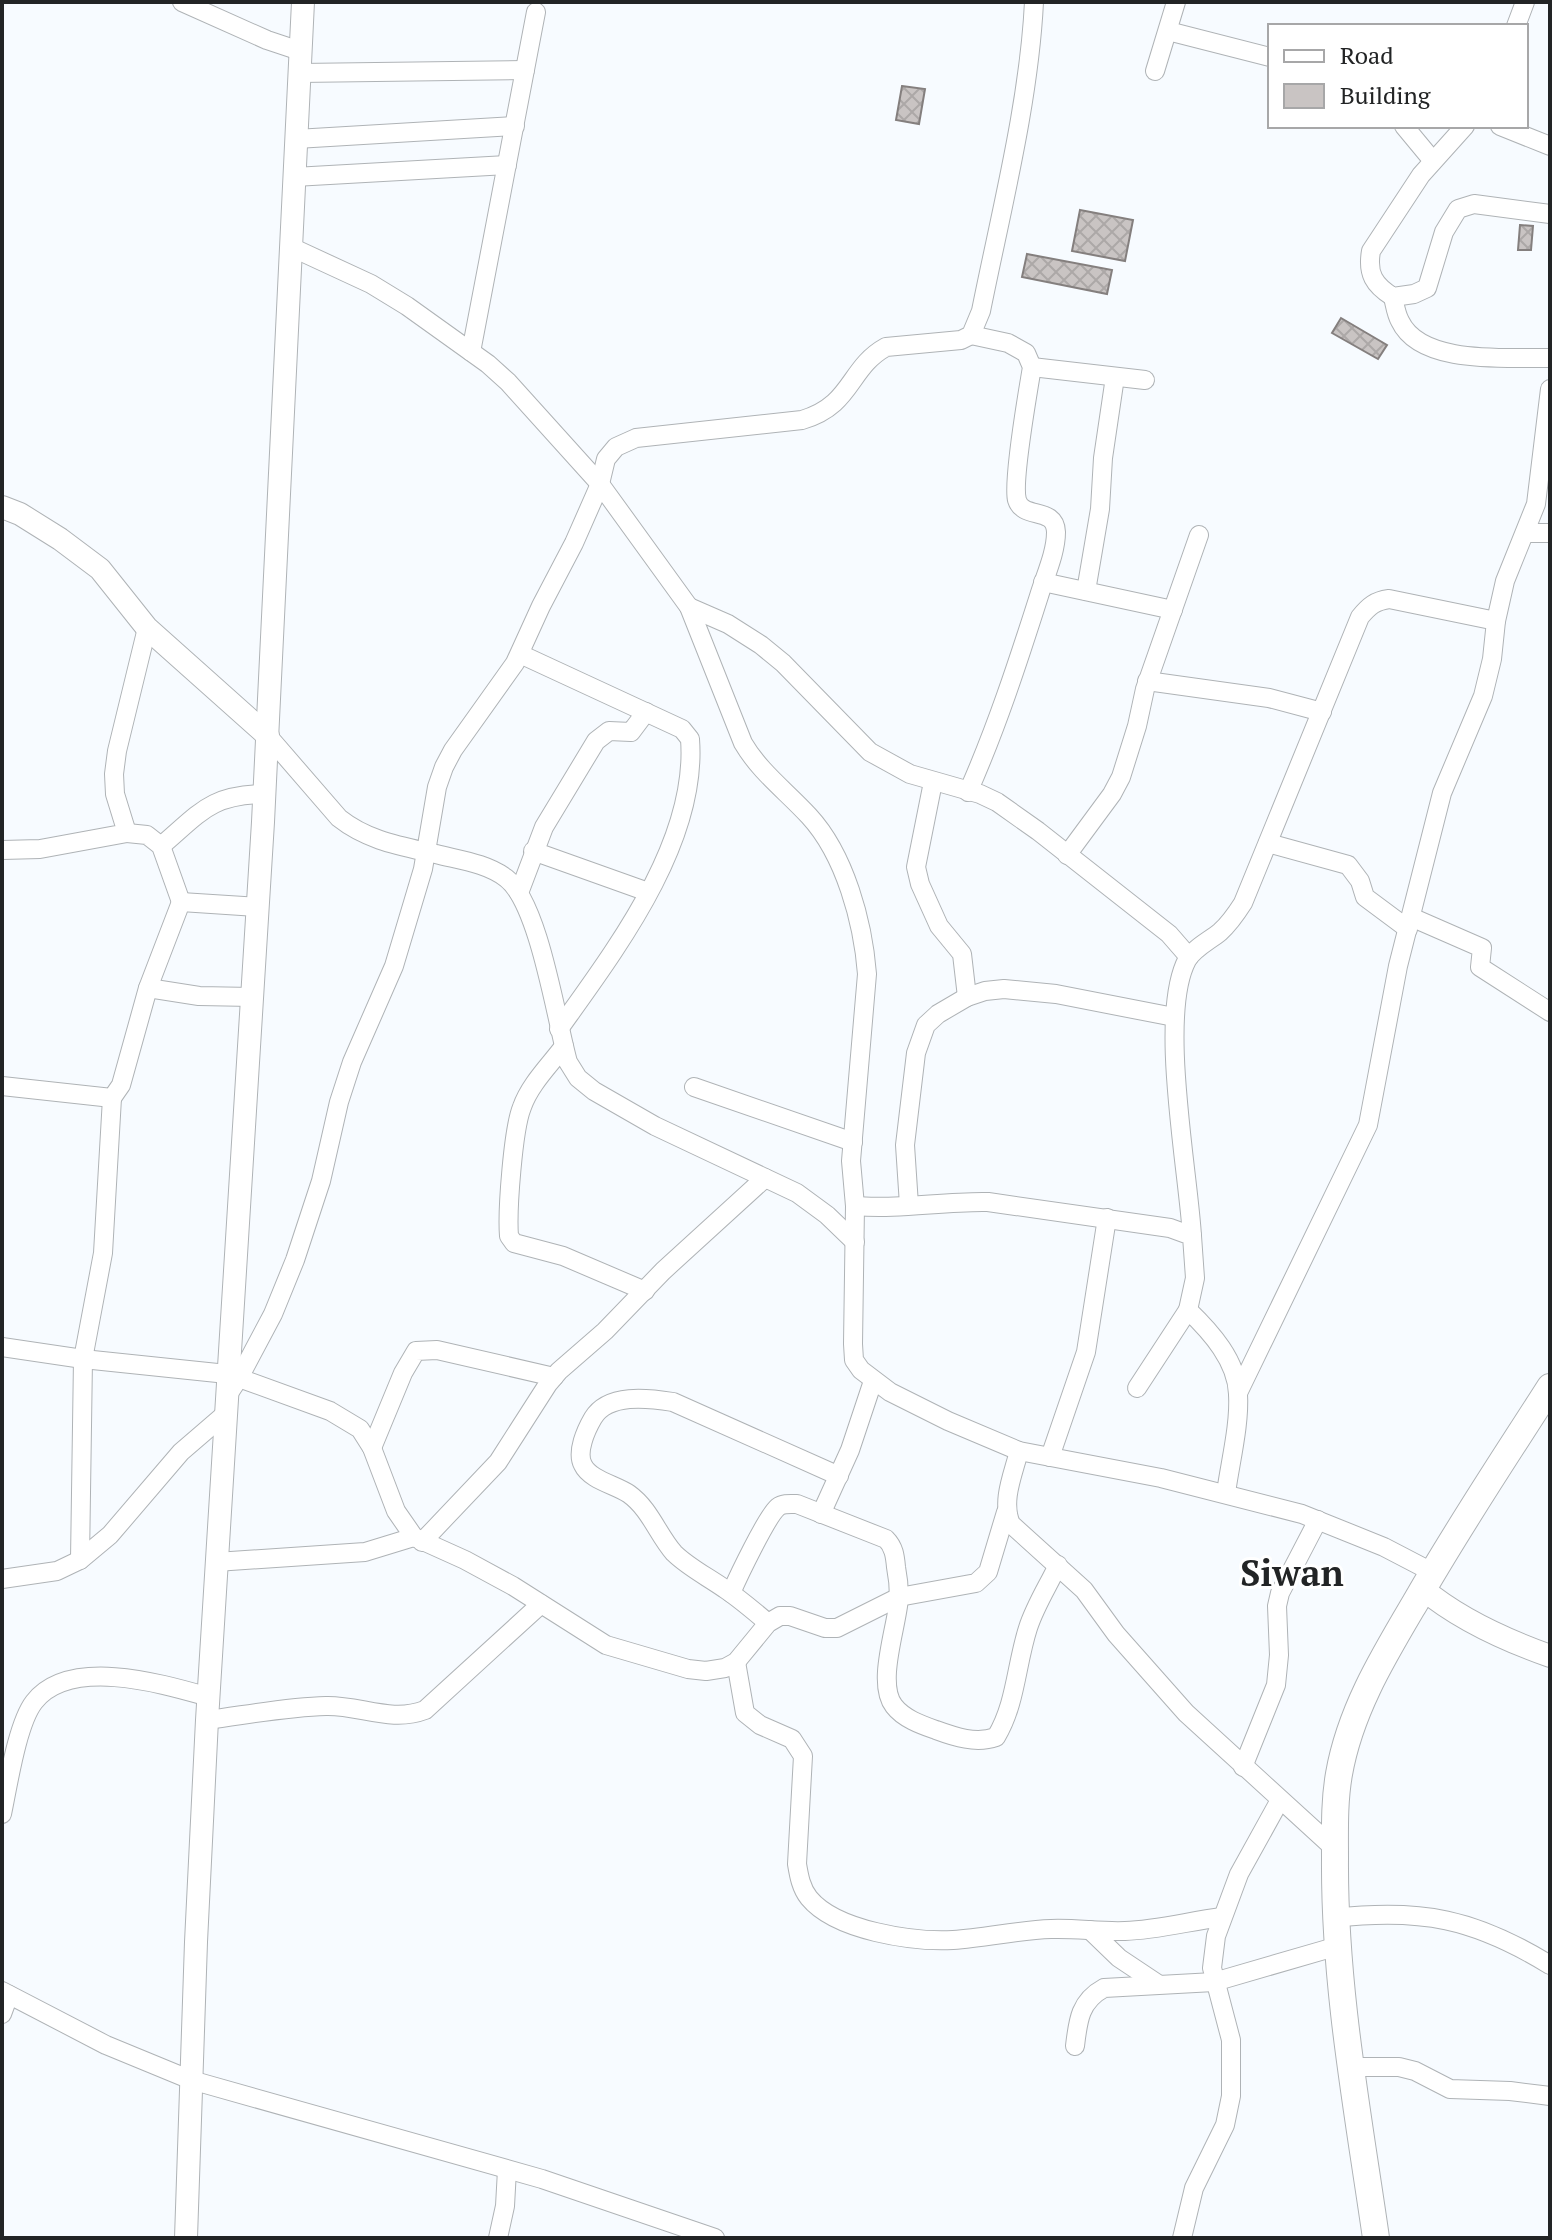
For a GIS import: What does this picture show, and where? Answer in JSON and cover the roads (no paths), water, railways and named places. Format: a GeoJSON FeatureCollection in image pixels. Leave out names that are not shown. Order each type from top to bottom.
{"type":"FeatureCollection","features":[{"type":"Feature","properties":{"kind":"main road"},"geometry":{"type":"LineString","coordinates":[[1376,2238],[1351,2067],[1335,1918],[1338,1776],[1353,1724],[1377,1669],[1428,1580],[1550,1387]]}},
{"type":"Feature","properties":{"kind":"street"},"geometry":{"type":"LineString","coordinates":[[182,2],[253,34],[300,62],[525,70]]}},
{"type":"Feature","properties":{"kind":"street"},"geometry":{"type":"LineString","coordinates":[[186,2238],[208,1709],[225,1407],[233,1376],[303,2]]}},
{"type":"Feature","properties":{"kind":"street"},"geometry":{"type":"LineString","coordinates":[[233,1376],[273,1314],[295,1260],[321,1181],[339,1102],[352,1062],[394,966],[427,852],[437,787],[444,767],[520,654],[600,484],[606,459],[616,447],[636,438],[802,420],[820,415],[834,406],[867,362],[886,347],[961,340],[971,335],[981,311],[1016,137],[1032,40],[1034,2]]}},
{"type":"Feature","properties":{"kind":"street"},"geometry":{"type":"LineString","coordinates":[[1155,71],[1176,2]]}},
{"type":"Feature","properties":{"kind":"street"},"geometry":{"type":"LineString","coordinates":[[1517,24],[1525,2]]}},
{"type":"Feature","properties":{"kind":"street"},"geometry":{"type":"LineString","coordinates":[[471,352],[536,12]]}},
{"type":"Feature","properties":{"kind":"street"},"geometry":{"type":"LineString","coordinates":[[1168,31],[1268,56]]}},
{"type":"Feature","properties":{"kind":"street"},"geometry":{"type":"LineString","coordinates":[[296,139],[515,126]]}},
{"type":"Feature","properties":{"kind":"street"},"geometry":{"type":"LineString","coordinates":[[1406,128],[1433,161]]}},
{"type":"Feature","properties":{"kind":"street"},"geometry":{"type":"LineString","coordinates":[[1463,128],[1410,189],[1371,251],[1369,264],[1372,278],[1379,288],[1393,297],[1414,294],[1427,288],[1444,232],[1458,209],[1474,204],[1550,214]]}},
{"type":"Feature","properties":{"kind":"street"},"geometry":{"type":"LineString","coordinates":[[1505,128],[1550,146]]}},
{"type":"Feature","properties":{"kind":"street"},"geometry":{"type":"LineString","coordinates":[[294,177],[507,165]]}},
{"type":"Feature","properties":{"kind":"street"},"geometry":{"type":"LineString","coordinates":[[291,247],[371,284],[471,352],[508,382],[600,484],[689,607],[743,743],[766,773],[822,832],[835,853],[859,918],[865,946],[867,996],[851,1161],[855,1206],[854,1360],[861,1370],[890,1392],[1019,1451],[1226,1493],[1318,1520],[1384,1547],[1428,1580],[1452,1612],[1550,1656]]}},
{"type":"Feature","properties":{"kind":"street"},"geometry":{"type":"LineString","coordinates":[[1393,297],[1400,321],[1408,333],[1437,350],[1460,355],[1550,358]]}},
{"type":"Feature","properties":{"kind":"street"},"geometry":{"type":"LineString","coordinates":[[968,792],[987,749],[1043,582],[1054,547],[1055,523],[1049,517],[1023,508],[1017,500],[1032,367],[1026,353],[1020,348],[971,335]]}},
{"type":"Feature","properties":{"kind":"street"},"geometry":{"type":"LineString","coordinates":[[1032,367],[1145,380]]}},
{"type":"Feature","properties":{"kind":"street"},"geometry":{"type":"LineString","coordinates":[[1086,591],[1100,509],[1103,458],[1115,377]]}},
{"type":"Feature","properties":{"kind":"street"},"geometry":{"type":"LineString","coordinates":[[1226,1493],[1238,1393],[1368,1125],[1409,923],[1442,793],[1488,681],[1505,581],[1536,504],[1550,389]]}},
{"type":"Feature","properties":{"kind":"street"},"geometry":{"type":"LineString","coordinates":[[2,507],[20,514],[81,553],[121,592],[147,628],[268,736],[350,827],[375,839],[493,870],[506,878],[519,893],[536,936],[568,1062],[578,1078],[634,1115],[808,1201],[855,1242]]}},
{"type":"Feature","properties":{"kind":"street"},"geometry":{"type":"LineString","coordinates":[[1525,533],[1550,533]]}},
{"type":"Feature","properties":{"kind":"street"},"geometry":{"type":"LineString","coordinates":[[1067,855],[1121,777],[1147,681],[1199,535]]}},
{"type":"Feature","properties":{"kind":"street"},"geometry":{"type":"LineString","coordinates":[[1043,582],[1173,610]]}},
{"type":"Feature","properties":{"kind":"street"},"geometry":{"type":"LineString","coordinates":[[1137,1388],[1188,1310],[1195,1278],[1174,1017],[1189,957],[1234,918],[1268,843],[1360,617],[1367,607],[1389,599],[1496,621]]}},
{"type":"Feature","properties":{"kind":"street"},"geometry":{"type":"LineString","coordinates":[[689,607],[728,624],[761,645],[783,663],[870,752],[933,782],[997,802],[1169,934],[1189,957]]}},
{"type":"Feature","properties":{"kind":"street"},"geometry":{"type":"LineString","coordinates":[[127,833],[115,794],[114,774],[147,628]]}},
{"type":"Feature","properties":{"kind":"street"},"geometry":{"type":"LineString","coordinates":[[520,654],[682,729],[690,739],[689,794],[678,830],[615,951],[522,1107],[516,1144],[509,1236],[514,1243],[563,1256],[645,1291]]}},
{"type":"Feature","properties":{"kind":"street"},"geometry":{"type":"LineString","coordinates":[[1147,681],[1269,698],[1322,712]]}},
{"type":"Feature","properties":{"kind":"street"},"geometry":{"type":"LineString","coordinates":[[519,893],[544,827],[596,741],[609,731],[631,732],[646,712]]}},
{"type":"Feature","properties":{"kind":"street"},"geometry":{"type":"LineString","coordinates":[[933,782],[916,867],[920,884],[939,926],[962,954],[967,997]]}},
{"type":"Feature","properties":{"kind":"street"},"geometry":{"type":"LineString","coordinates":[[161,846],[207,807],[223,798],[265,794]]}},
{"type":"Feature","properties":{"kind":"street"},"geometry":{"type":"LineString","coordinates":[[2,850],[40,849],[127,833],[147,835],[161,846],[181,902],[148,988],[125,1075],[112,1098],[103,1253],[83,1359],[80,1560]]}},
{"type":"Feature","properties":{"kind":"street"},"geometry":{"type":"LineString","coordinates":[[1268,843],[1348,865],[1360,881],[1365,897],[1409,923],[1482,948],[1480,967],[1550,1012]]}},
{"type":"Feature","properties":{"kind":"street"},"geometry":{"type":"LineString","coordinates":[[533,851],[648,892]]}},
{"type":"Feature","properties":{"kind":"street"},"geometry":{"type":"LineString","coordinates":[[181,902],[258,907]]}},
{"type":"Feature","properties":{"kind":"street"},"geometry":{"type":"LineString","coordinates":[[148,988],[199,996],[252,997]]}},
{"type":"Feature","properties":{"kind":"street"},"geometry":{"type":"LineString","coordinates":[[909,1205],[905,1145],[920,1038],[926,1025],[938,1014],[967,997],[985,991],[1028,990],[1174,1017]]}},
{"type":"Feature","properties":{"kind":"street"},"geometry":{"type":"LineString","coordinates":[[2,1086],[112,1098]]}},
{"type":"Feature","properties":{"kind":"street"},"geometry":{"type":"LineString","coordinates":[[694,1087],[853,1142]]}},
{"type":"Feature","properties":{"kind":"street"},"geometry":{"type":"LineString","coordinates":[[216,1562],[365,1552],[418,1540],[498,1462],[554,1377],[765,1178]]}},
{"type":"Feature","properties":{"kind":"street"},"geometry":{"type":"LineString","coordinates":[[855,1206],[988,1202],[1158,1226],[1192,1236]]}},
{"type":"Feature","properties":{"kind":"street"},"geometry":{"type":"LineString","coordinates":[[1050,1457],[1086,1352],[1107,1218]]}},
{"type":"Feature","properties":{"kind":"street"},"geometry":{"type":"LineString","coordinates":[[1188,1310],[1213,1335],[1226,1356],[1238,1393]]}},
{"type":"Feature","properties":{"kind":"street"},"geometry":{"type":"LineString","coordinates":[[2,1347],[233,1376],[347,1420],[360,1429],[372,1448],[396,1511],[418,1540],[465,1560],[606,1645],[688,1669],[706,1671],[725,1668],[736,1662],[768,1623],[780,1616],[790,1616],[825,1628],[837,1628],[899,1597],[918,1591],[959,1588],[976,1583],[988,1572],[1006,1512],[1019,1451]]}},
{"type":"Feature","properties":{"kind":"street"},"geometry":{"type":"LineString","coordinates":[[372,1448],[403,1373],[416,1351],[437,1350],[554,1377]]}},
{"type":"Feature","properties":{"kind":"street"},"geometry":{"type":"LineString","coordinates":[[821,1514],[839,1476],[873,1381]]}},
{"type":"Feature","properties":{"kind":"street"},"geometry":{"type":"LineString","coordinates":[[768,1623],[681,1559],[642,1506],[629,1494],[589,1472],[582,1464],[581,1453],[587,1431],[602,1407],[613,1401],[673,1402],[839,1476]]}},
{"type":"Feature","properties":{"kind":"street"},"geometry":{"type":"LineString","coordinates":[[2,1579],[57,1571],[80,1560],[110,1535],[181,1452],[225,1407]]}},
{"type":"Feature","properties":{"kind":"street"},"geometry":{"type":"LineString","coordinates":[[731,1593],[778,1506],[797,1504],[886,1539],[892,1545],[899,1597],[886,1688],[895,1709],[921,1725],[951,1736],[986,1741],[996,1737],[1001,1729],[1015,1687],[1027,1631],[1058,1565]]}},
{"type":"Feature","properties":{"kind":"street"},"geometry":{"type":"LineString","coordinates":[[1006,1512],[1011,1524],[1084,1590],[1116,1634],[1186,1713],[1335,1849]]}},
{"type":"Feature","properties":{"kind":"street"},"geometry":{"type":"LineString","coordinates":[[1243,1767],[1276,1685],[1279,1655],[1277,1606],[1280,1593],[1318,1520]]}},
{"type":"Feature","properties":{"kind":"street"},"geometry":{"type":"LineString","coordinates":[[2,1814],[5,1790],[33,1703],[50,1688],[67,1681],[89,1678],[142,1679],[208,1709],[328,1706],[387,1715],[414,1714],[425,1710],[541,1604]]}},
{"type":"Feature","properties":{"kind":"street"},"geometry":{"type":"LineString","coordinates":[[736,1662],[745,1713],[760,1725],[792,1739],[803,1756],[797,1864],[803,1889],[811,1901],[823,1910],[856,1926],[918,1938],[953,1940],[1053,1929],[1143,1930],[1222,1917]]}},
{"type":"Feature","properties":{"kind":"street"},"geometry":{"type":"LineString","coordinates":[[1182,2238],[1194,2188],[1225,2125],[1231,2096],[1231,2040],[1214,1982],[1213,1952],[1222,1917],[1239,1874],[1280,1800]]}},
{"type":"Feature","properties":{"kind":"street"},"geometry":{"type":"LineString","coordinates":[[1335,1918],[1394,1913],[1435,1916],[1485,1933],[1550,1965]]}},
{"type":"Feature","properties":{"kind":"street"},"geometry":{"type":"LineString","coordinates":[[1090,1930],[1119,1958],[1158,1984]]}},
{"type":"Feature","properties":{"kind":"street"},"geometry":{"type":"LineString","coordinates":[[1075,2046],[1082,2006],[1092,1994],[1104,1988],[1214,1982],[1338,1946]]}},
{"type":"Feature","properties":{"kind":"street"},"geometry":{"type":"LineString","coordinates":[[2,2014],[6,1993],[106,2045],[191,2080],[507,2170],[715,2238]]}},
{"type":"Feature","properties":{"kind":"street"},"geometry":{"type":"LineString","coordinates":[[1351,2067],[1399,2067],[1415,2071],[1450,2089],[1550,2096]]}},
{"type":"Feature","properties":{"kind":"street"},"geometry":{"type":"LineString","coordinates":[[498,2238],[505,2206],[507,2170]]}},
{"type":"Feature","properties":{"kind":"street"},"geometry":{"type":"LineString","coordinates":[[657,2238],[662,2219]]}},
{"type":"Feature","properties":{"kind":"district","name":"Siwan"},"geometry":{"type":"Point","coordinates":[1292,1572]}}]}
